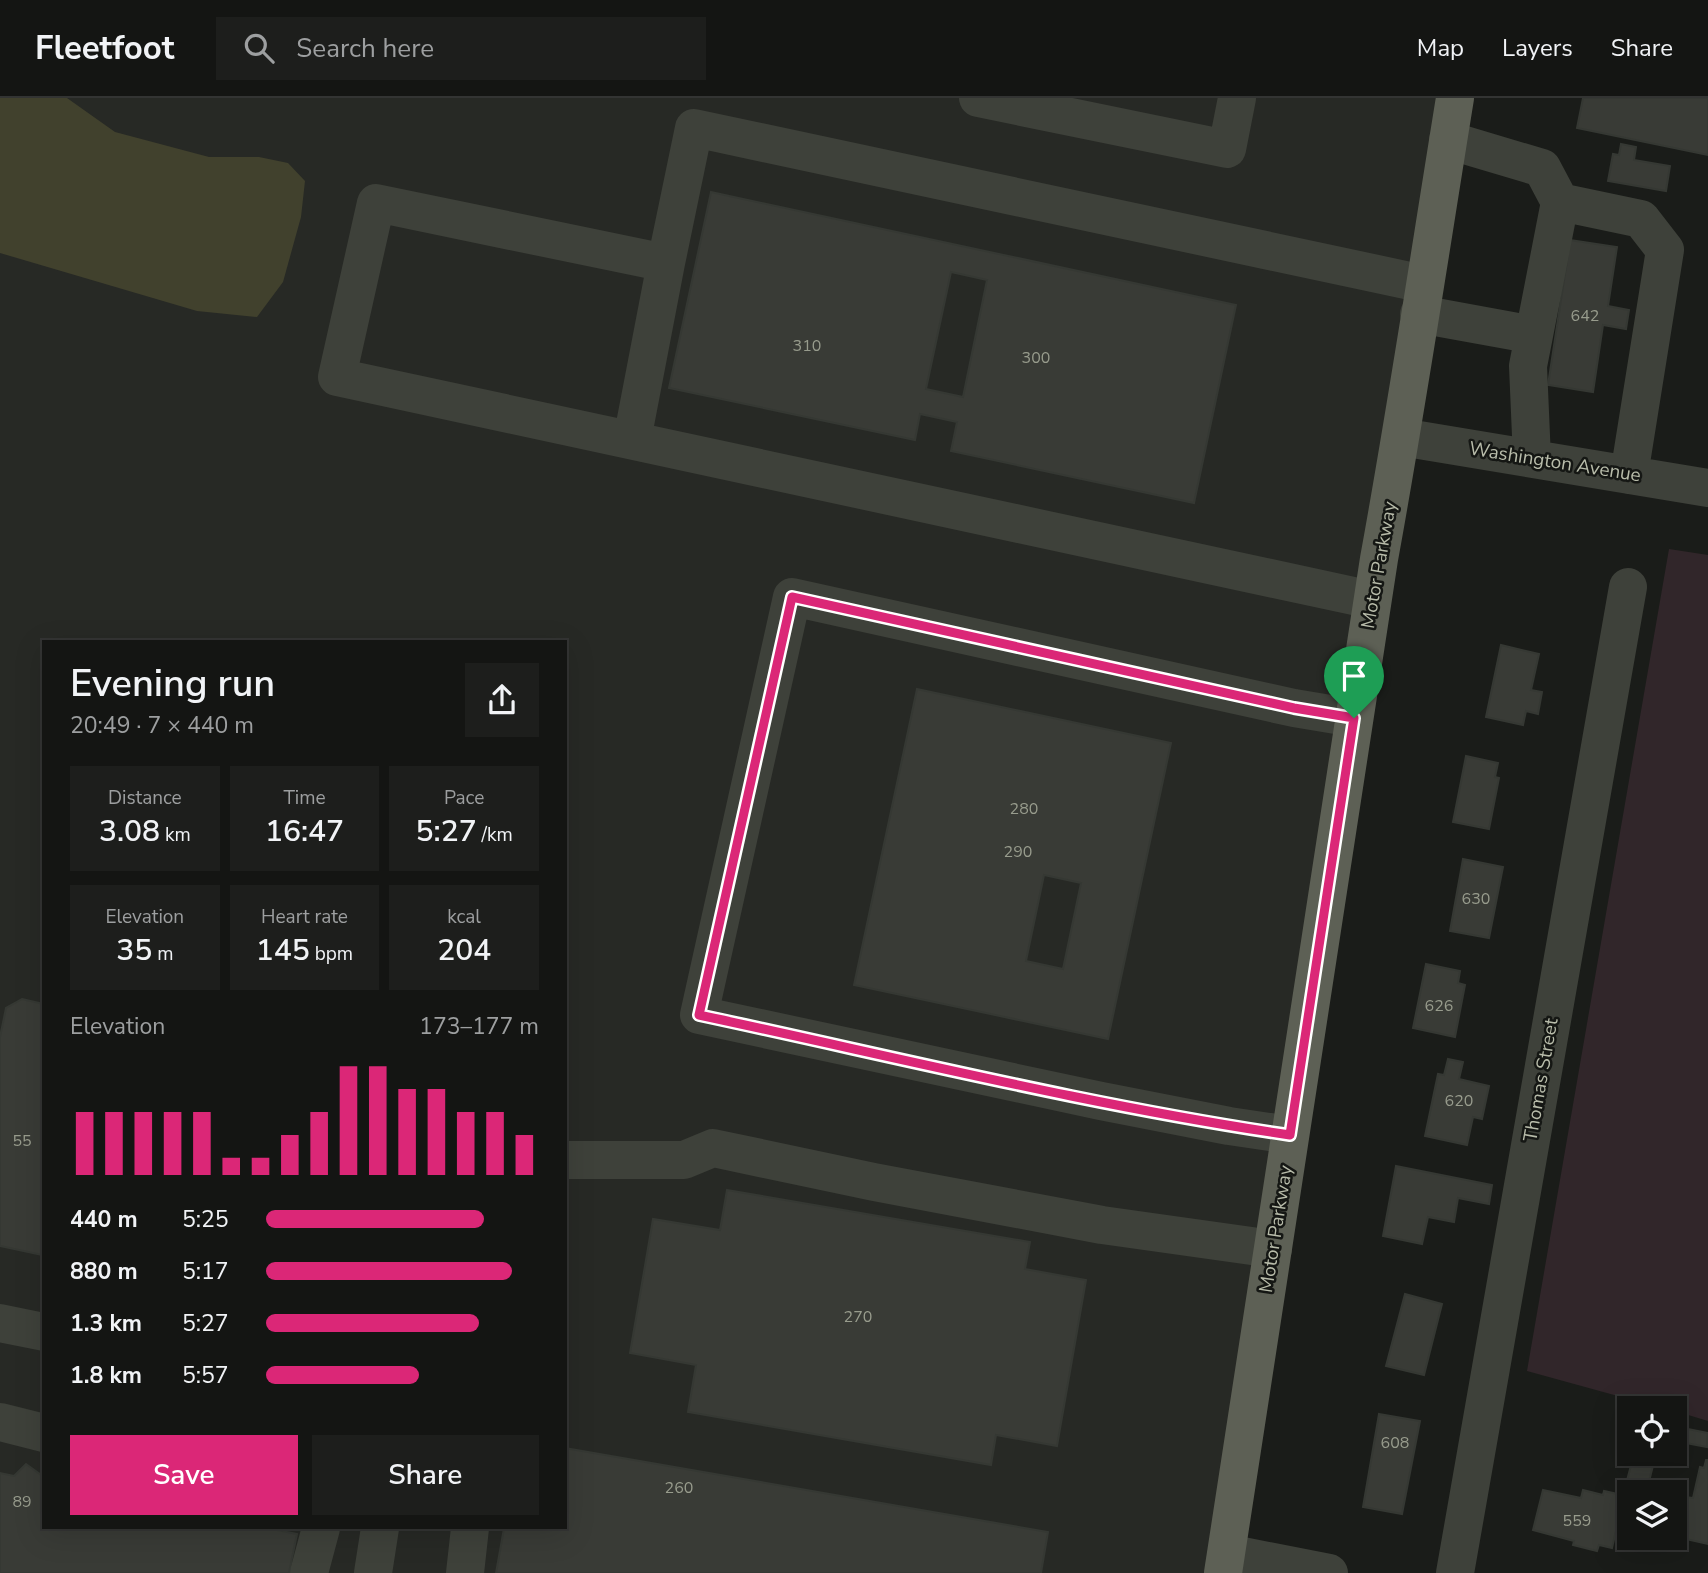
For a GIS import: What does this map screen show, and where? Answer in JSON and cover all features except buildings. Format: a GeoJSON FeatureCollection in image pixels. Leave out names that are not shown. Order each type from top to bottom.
{"type":"FeatureCollection","features":[{"type":"Feature","properties":{"kind":"main road","name":"Motor Parkway"},"geometry":{"type":"LineString","coordinates":[[1225,1563],[1372,600],[1455,98]]}},
{"type":"Feature","properties":{"kind":"street"},"geometry":{"type":"LineString","coordinates":[[978,98],[1059,106],[1227,149],[1237,98]]}},
{"type":"Feature","properties":{"kind":"street"},"geometry":{"type":"LineString","coordinates":[[632,440],[694,128],[1422,299],[1534,335]]}},
{"type":"Feature","properties":{"kind":"street"},"geometry":{"type":"LineString","coordinates":[[1448,140],[1542,168],[1560,201],[1528,366],[1532,458]]}},
{"type":"Feature","properties":{"kind":"street"},"geometry":{"type":"LineString","coordinates":[[1560,201],[1641,219],[1665,250],[1629,475]]}},
{"type":"Feature","properties":{"kind":"street"},"geometry":{"type":"LineString","coordinates":[[666,263],[376,203],[337,377],[1372,600]]}},
{"type":"Feature","properties":{"kind":"street","name":"Washington Avenue"},"geometry":{"type":"LineString","coordinates":[[1401,437],[1708,488]]}},
{"type":"Feature","properties":{"kind":"street","name":"Thomas Street"},"geometry":{"type":"LineString","coordinates":[[1455,1573],[1628,587]]}},
{"type":"Feature","properties":{"kind":"street"},"geometry":{"type":"LineString","coordinates":[[1290,1135],[1114,1104],[699,1015],[792,597],[1294,708],[1354,718]]}},
{"type":"Feature","properties":{"kind":"street"},"geometry":{"type":"LineString","coordinates":[[567,1160],[684,1160],[713,1148],[1102,1225],[1273,1249]]}},
{"type":"Feature","properties":{"kind":"street"},"geometry":{"type":"LineString","coordinates":[[0,1323],[42,1332]]}},
{"type":"Feature","properties":{"kind":"street"},"geometry":{"type":"LineString","coordinates":[[0,1422],[42,1432]]}},
{"type":"Feature","properties":{"kind":"street"},"geometry":{"type":"LineString","coordinates":[[309,1573],[321,1529]]}},
{"type":"Feature","properties":{"kind":"street"},"geometry":{"type":"LineString","coordinates":[[373,1573],[380,1529]]}},
{"type":"Feature","properties":{"kind":"street"},"geometry":{"type":"LineString","coordinates":[[465,1573],[470,1529]]}},
{"type":"Feature","properties":{"kind":"street"},"geometry":{"type":"LineString","coordinates":[[1225,1563],[1329,1573]]}},
{"type":"Feature","properties":{"kind":"shaded area"},"geometry":{"type":"Polygon","coordinates":[[[0,98],[1457,98],[1217,1573],[0,1573],[0,98]]]}},
{"type":"Feature","properties":{"kind":"shaded area"},"geometry":{"type":"Polygon","coordinates":[[[0,98],[67,98],[115,132],[209,157],[259,157],[288,163],[305,181],[301,217],[283,282],[257,317],[197,311],[0,253],[0,98]]]}},
{"type":"Feature","properties":{"kind":"shaded area"},"geometry":{"type":"Polygon","coordinates":[[[1669,549],[1708,555],[1708,1421],[1687,1415],[1687,1396],[1618,1396],[1527,1371],[1669,549]]]}},
{"type":"Feature","properties":{"kind":"route"},"geometry":{"type":"LineString","coordinates":[[792,597],[1294,708],[1354,718],[1290,1135],[1101,1101],[699,1015],[792,597]]}}]}
